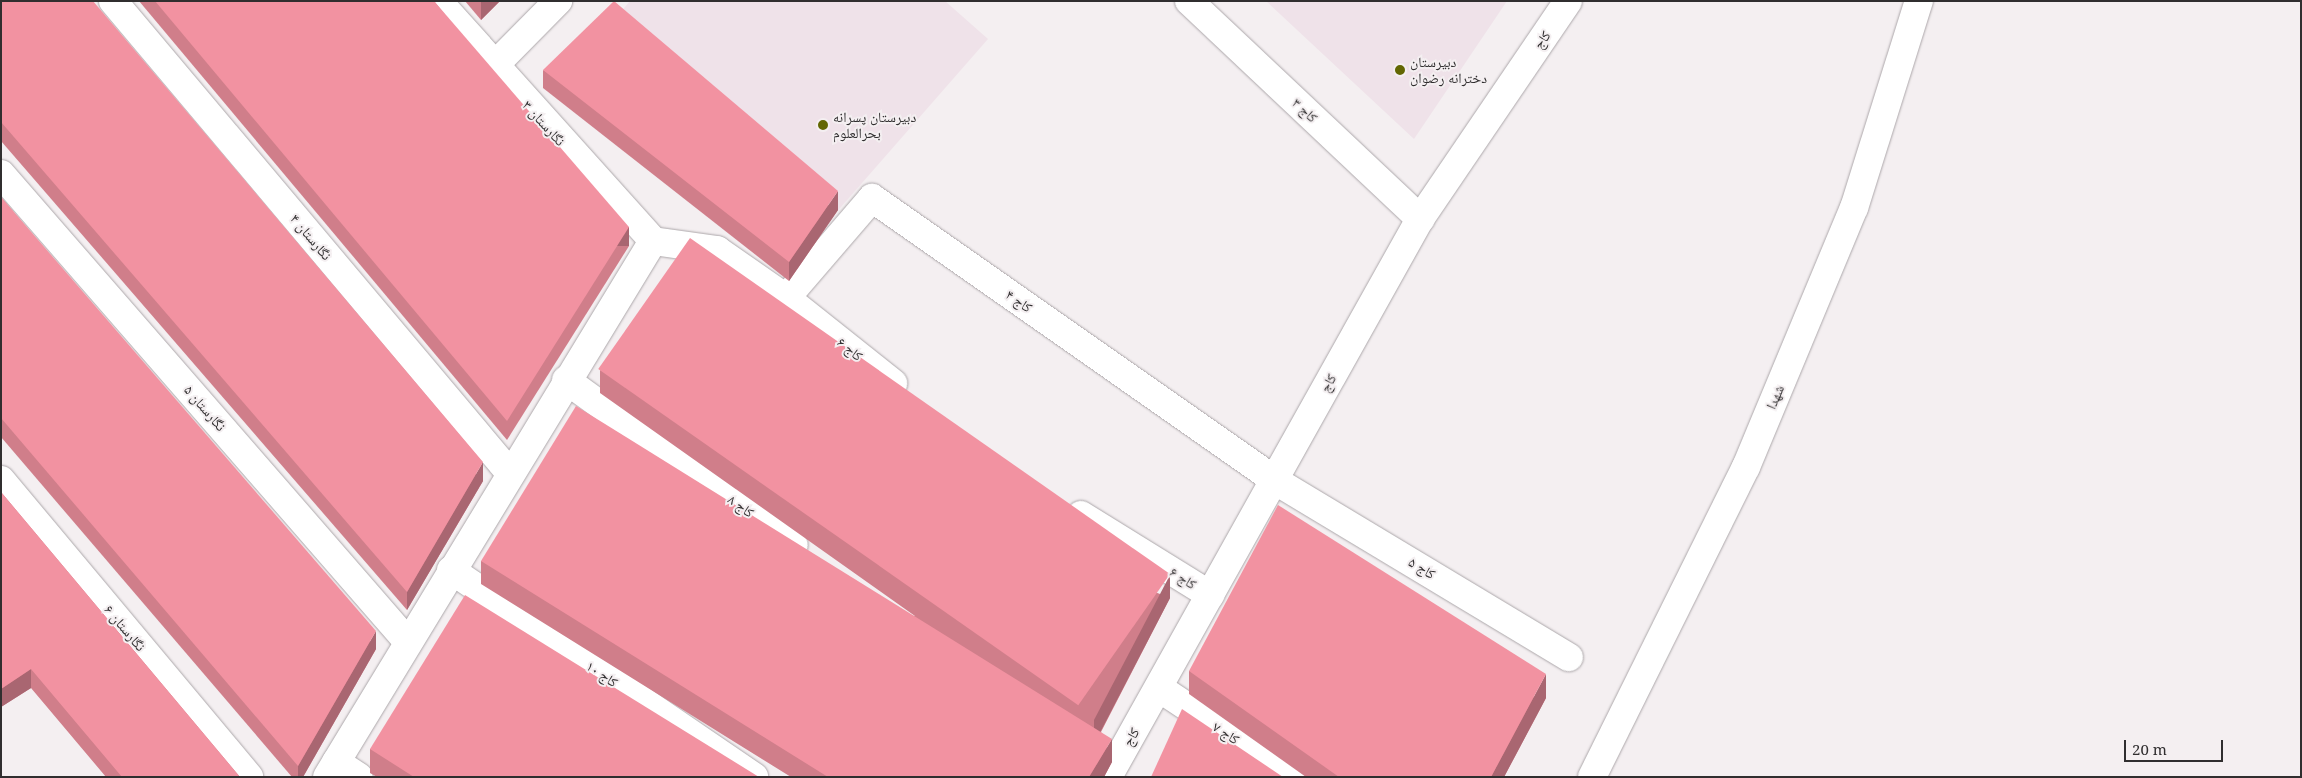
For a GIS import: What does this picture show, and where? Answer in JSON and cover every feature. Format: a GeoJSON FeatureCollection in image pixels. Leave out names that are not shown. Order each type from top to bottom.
{"type":"FeatureCollection","features":[{"type":"Feature","properties":{"kind":"street","name":"نگارستان ۴"},"geometry":{"type":"LineString","coordinates":[[113,1],[509,472]]}},
{"type":"Feature","properties":{"kind":"street","name":"نگارستان ۳"},"geometry":{"type":"LineString","coordinates":[[438,1],[493,67],[653,242]]}},
{"type":"Feature","properties":{"kind":"street"},"geometry":{"type":"LineString","coordinates":[[493,67],[558,1]]}},
{"type":"Feature","properties":{"kind":"street","name":"کاج ۳"},"geometry":{"type":"LineString","coordinates":[[1189,1],[1420,218]]}},
{"type":"Feature","properties":{"kind":"street","name":"کاج"},"geometry":{"type":"LineString","coordinates":[[1109,774],[1420,218],[1568,1]]}},
{"type":"Feature","properties":{"kind":"street","name":"شهدا"},"geometry":{"type":"LineString","coordinates":[[1592,777],[1746,467],[1854,208],[1919,1]]}},
{"type":"Feature","properties":{"kind":"street","name":"نگارستان ۵"},"geometry":{"type":"LineString","coordinates":[[1,174],[408,642]]}},
{"type":"Feature","properties":{"kind":"street","name":"کاج ۴"},"geometry":{"type":"LineString","coordinates":[[786,298],[872,198],[1274,480]]}},
{"type":"Feature","properties":{"kind":"street"},"geometry":{"type":"LineString","coordinates":[[359,777],[332,769],[509,472],[653,242]]}},
{"type":"Feature","properties":{"kind":"street","name":"کاج ۶"},"geometry":{"type":"LineString","coordinates":[[653,242],[716,250],[786,298],[915,401]]}},
{"type":"Feature","properties":{"kind":"street","name":"کاج ۸"},"geometry":{"type":"LineString","coordinates":[[566,380],[814,559]]}},
{"type":"Feature","properties":{"kind":"street","name":"نگارستان ۶"},"geometry":{"type":"LineString","coordinates":[[1,480],[249,777]]}},
{"type":"Feature","properties":{"kind":"street","name":"کاج ۵"},"geometry":{"type":"LineString","coordinates":[[1274,480],[1569,657]]}},
{"type":"Feature","properties":{"kind":"street","name":"کاج ۶"},"geometry":{"type":"LineString","coordinates":[[1059,501],[1210,595]]}},
{"type":"Feature","properties":{"kind":"street","name":"کاج ۱۰"},"geometry":{"type":"LineString","coordinates":[[450,570],[754,777]]}},
{"type":"Feature","properties":{"kind":"street","name":"کاج ۷"},"geometry":{"type":"LineString","coordinates":[[1158,688],[1292,777]]}},
{"type":"Feature","properties":{"kind":"street"},"geometry":{"type":"LineString","coordinates":[[1086,755],[1109,774]]}},
{"type":"Feature","properties":{"kind":"shaded area","name":"دبیرستان پسرانه بحرالعلوم"},"geometry":{"type":"Polygon","coordinates":[[[630,1],[945,1],[988,39],[834,215],[614,20],[630,1]]]}},
{"type":"Feature","properties":{"kind":"shaded area","name":"دبیرستان دخترانه رضوان"},"geometry":{"type":"Polygon","coordinates":[[[1266,1],[1507,1],[1414,139],[1266,1]]]}},
{"type":"Feature","properties":{"kind":"building"},"geometry":{"type":"Polygon","coordinates":[[[1,1],[93,1],[483,462],[407,592],[1,122],[1,1]]]}},
{"type":"Feature","properties":{"kind":"building"},"geometry":{"type":"Polygon","coordinates":[[[155,1],[434,1],[629,227],[507,421],[155,1]]]}},
{"type":"Feature","properties":{"kind":"building"},"geometry":{"type":"Polygon","coordinates":[[[614,1],[838,191],[789,262],[543,70],[614,1]]]}},
{"type":"Feature","properties":{"kind":"building"},"geometry":{"type":"Polygon","coordinates":[[[1,197],[376,631],[298,766],[1,418],[1,197]]]}},
{"type":"Feature","properties":{"kind":"building"},"geometry":{"type":"Polygon","coordinates":[[[690,238],[1170,574],[1078,705],[598,369],[690,238]]]}},
{"type":"Feature","properties":{"kind":"building"},"geometry":{"type":"Polygon","coordinates":[[[576,406],[1112,739],[1089,777],[828,777],[481,561],[576,406]]]}},
{"type":"Feature","properties":{"kind":"building"},"geometry":{"type":"Polygon","coordinates":[[[1,492],[240,777],[122,777],[31,669],[1,689],[1,492]]]}},
{"type":"Feature","properties":{"kind":"building"},"geometry":{"type":"Polygon","coordinates":[[[1278,505],[1546,674],[1491,777],[1339,777],[1189,671],[1278,505]]]}},
{"type":"Feature","properties":{"kind":"building"},"geometry":{"type":"Polygon","coordinates":[[[465,595],[759,777],[414,777],[370,749],[465,595]]]}},
{"type":"Feature","properties":{"kind":"building"},"geometry":{"type":"Polygon","coordinates":[[[1182,709],[1283,777],[1151,777],[1182,709]]]}},
{"type":"Feature","properties":{"kind":"place","name":"دبیرستان دخترانه رضوان"},"geometry":{"type":"Point","coordinates":[1400,70]}},
{"type":"Feature","properties":{"kind":"place","name":"دبیرستان پسرانه بحرالعلوم"},"geometry":{"type":"Point","coordinates":[823,125]}}]}
